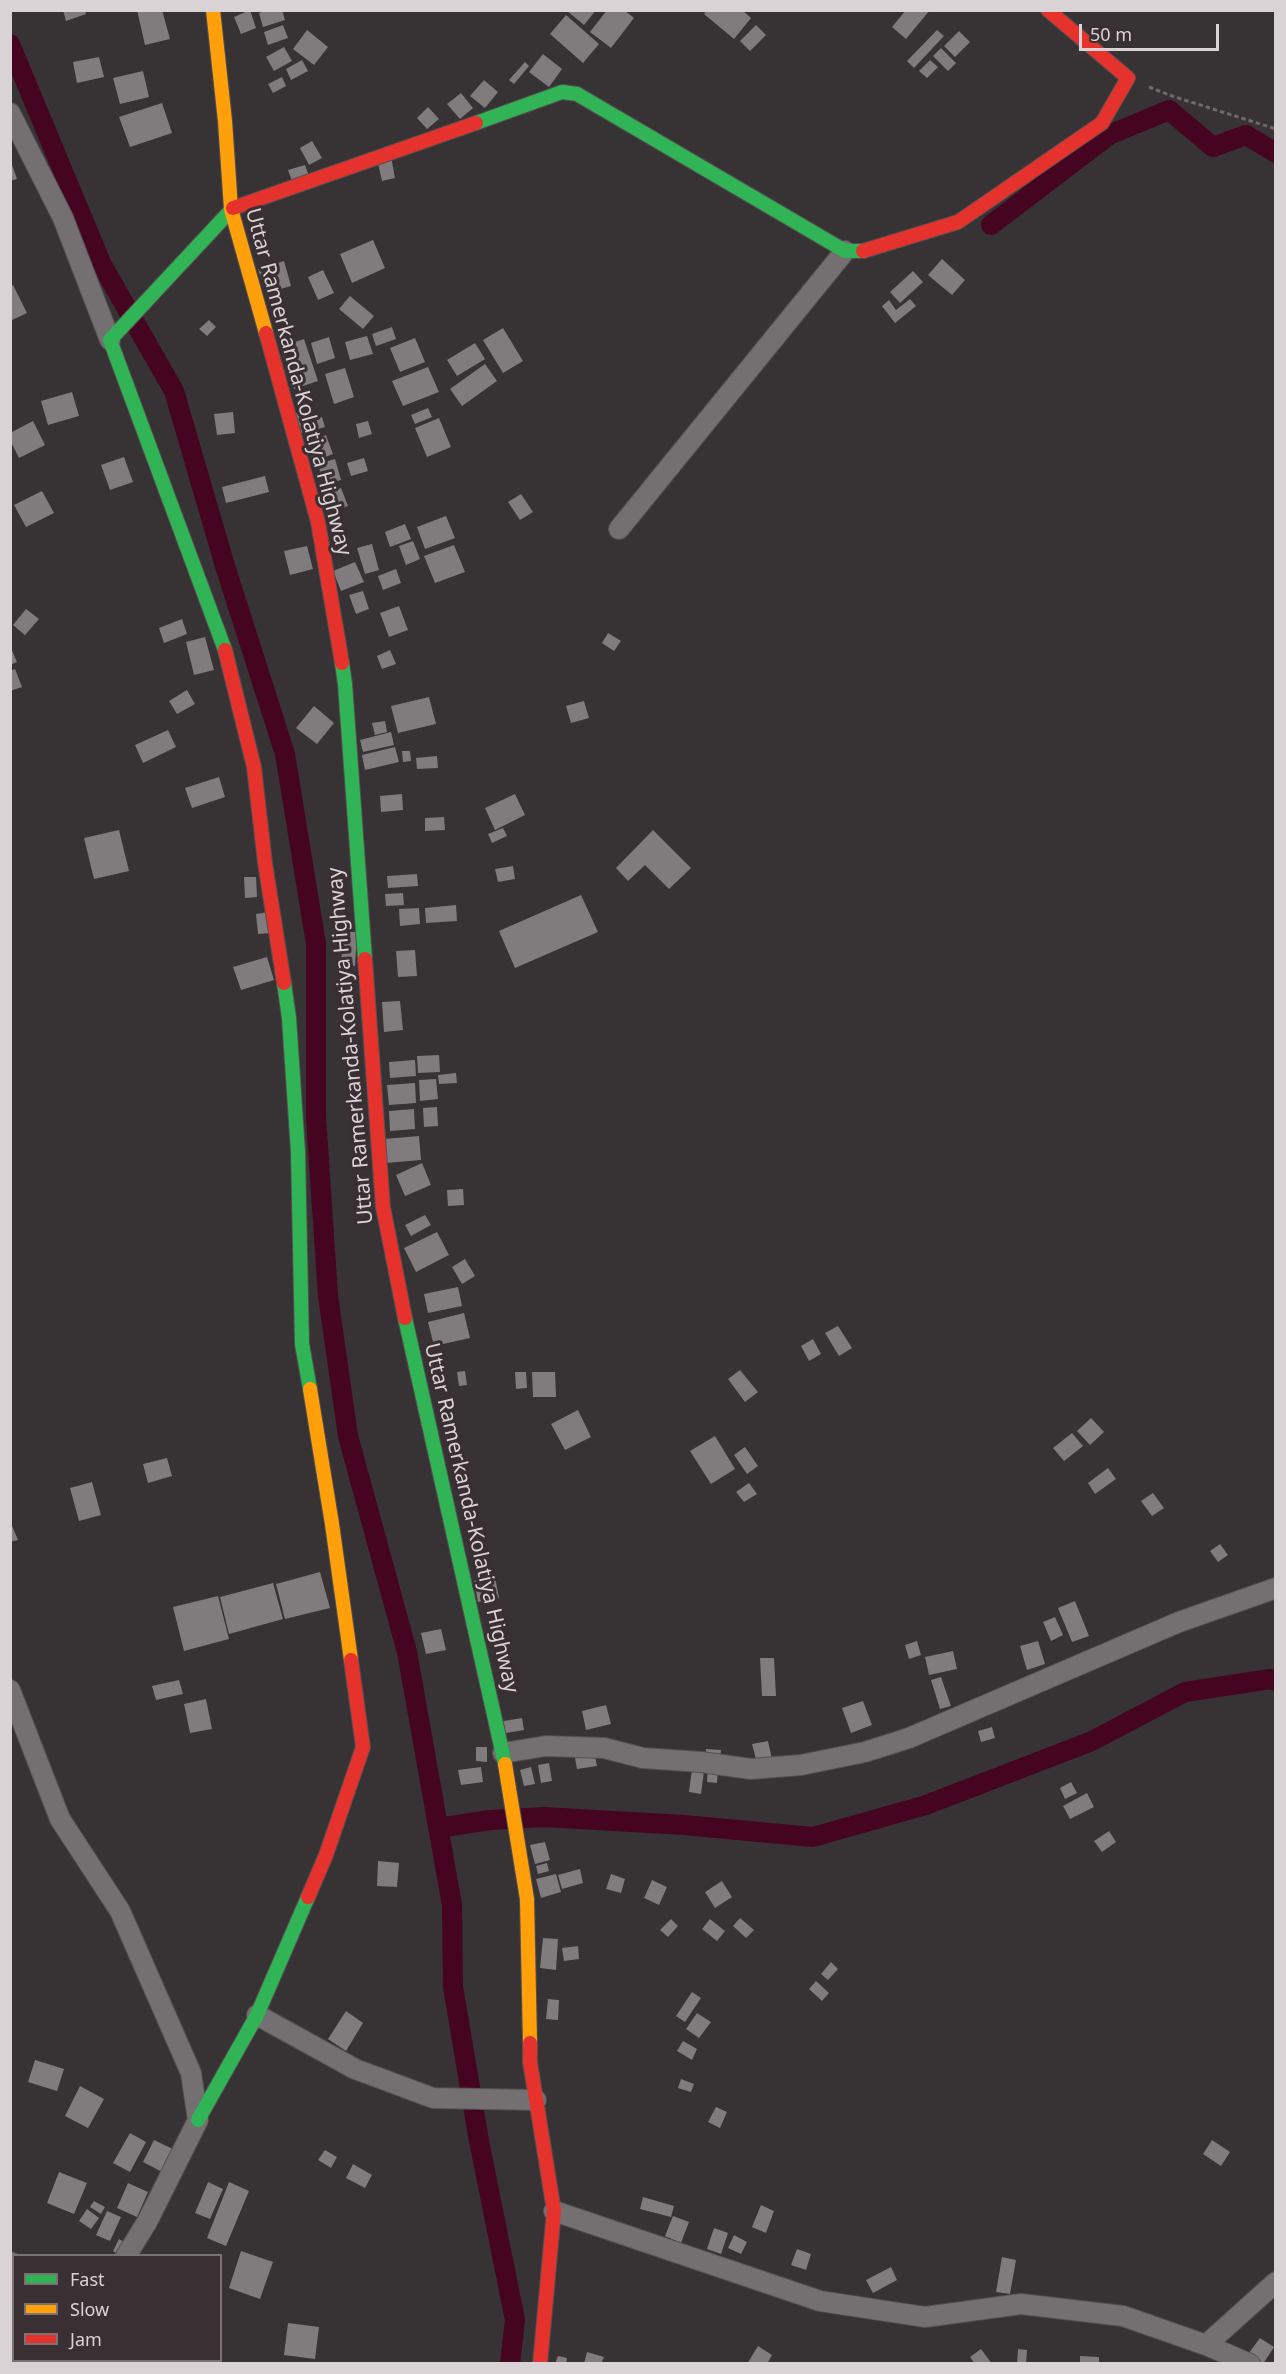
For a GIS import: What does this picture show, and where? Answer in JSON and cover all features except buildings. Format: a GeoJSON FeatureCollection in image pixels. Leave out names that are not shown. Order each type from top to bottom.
{"type":"FeatureCollection","features":[{"type":"Feature","properties":{"kind":"street","name":"Uttar Ramerkanda-Kolatiya Highway"},"geometry":{"type":"LineString","coordinates":[[213,10],[225,121],[231,209],[318,522],[345,684],[382,1207],[413,1359],[504,1760],[514,1831],[528,1899],[530,2062],[554,2211],[540,2364]]}},
{"type":"Feature","properties":{"kind":"street"},"geometry":{"type":"LineString","coordinates":[[114,336],[231,209],[562,92],[576,94],[845,250],[867,251],[958,222],[1102,123],[1128,78],[1048,10]]}},
{"type":"Feature","properties":{"kind":"street"},"geometry":{"type":"LineString","coordinates":[[10,113],[63,218],[114,336],[225,649],[254,767],[265,863],[289,1018],[298,1152],[302,1344],[332,1524],[363,1747],[326,1855],[257,2014],[198,2120],[147,2222],[127,2254]]}},
{"type":"Feature","properties":{"kind":"street"},"geometry":{"type":"LineString","coordinates":[[620,529],[845,250]]}},
{"type":"Feature","properties":{"kind":"street"},"geometry":{"type":"LineString","coordinates":[[504,1760],[546,1746],[581,1747],[622,1751],[643,1758],[701,1762],[751,1769],[812,1763],[865,1752],[909,1738],[1179,1622],[1275,1588]]}},
{"type":"Feature","properties":{"kind":"street"},"geometry":{"type":"LineString","coordinates":[[10,1690],[60,1820],[120,1911],[186,2062],[198,2120]]}},
{"type":"Feature","properties":{"kind":"street"},"geometry":{"type":"LineString","coordinates":[[257,2014],[355,2069],[432,2097],[536,2100]]}},
{"type":"Feature","properties":{"kind":"street"},"geometry":{"type":"LineString","coordinates":[[554,2211],[820,2301],[925,2317],[1021,2304],[1123,2316],[1206,2345],[1250,2364]]}},
{"type":"Feature","properties":{"kind":"street"},"geometry":{"type":"LineString","coordinates":[[1206,2345],[1275,2282]]}},
{"type":"Feature","properties":{"kind":"path"},"geometry":{"type":"LineString","coordinates":[[1128,78],[1172,96],[1275,129]]}},
{"type":"Feature","properties":{"kind":"waterway"},"geometry":{"type":"LineString","coordinates":[[10,44],[102,265],[174,391],[225,566],[285,754],[316,944],[316,1117],[328,1296],[348,1436],[407,1652],[452,1905],[453,1987],[479,2141],[515,2320],[510,2364]]}},
{"type":"Feature","properties":{"kind":"waterway"},"geometry":{"type":"LineString","coordinates":[[991,225],[1109,135],[1169,110],[1213,147],[1246,135],[1276,153]]}},
{"type":"Feature","properties":{"kind":"waterway"},"geometry":{"type":"LineString","coordinates":[[438,1828],[490,1820],[544,1817],[684,1825],[813,1837],[926,1805],[1092,1741],[1185,1692],[1270,1679],[1276,1681]]}},
{"type":"Feature","properties":{"kind":"traffic: fast"},"geometry":{"type":"LineString","coordinates":[[476,123],[562,92],[577,94],[845,251],[863,251]]}},
{"type":"Feature","properties":{"kind":"traffic: fast"},"geometry":{"type":"LineString","coordinates":[[225,650],[110,340],[233,208]]}},
{"type":"Feature","properties":{"kind":"traffic: fast"},"geometry":{"type":"LineString","coordinates":[[342,663],[365,959]]}},
{"type":"Feature","properties":{"kind":"traffic: fast"},"geometry":{"type":"LineString","coordinates":[[284,983],[289,1018],[298,1152],[302,1344],[310,1389]]}},
{"type":"Feature","properties":{"kind":"traffic: fast"},"geometry":{"type":"LineString","coordinates":[[405,1318],[505,1764]]}},
{"type":"Feature","properties":{"kind":"traffic: fast"},"geometry":{"type":"LineString","coordinates":[[198,2120],[257,2015],[308,1897]]}},
{"type":"Feature","properties":{"kind":"traffic: slow"},"geometry":{"type":"LineString","coordinates":[[213,10],[225,121],[231,209],[266,333]]}},
{"type":"Feature","properties":{"kind":"traffic: slow"},"geometry":{"type":"LineString","coordinates":[[310,1389],[351,1660]]}},
{"type":"Feature","properties":{"kind":"traffic: slow"},"geometry":{"type":"LineString","coordinates":[[505,1764],[527,1899],[530,2043]]}},
{"type":"Feature","properties":{"kind":"traffic: jam"},"geometry":{"type":"LineString","coordinates":[[863,251],[958,222],[1102,123],[1128,78],[1048,10]]}},
{"type":"Feature","properties":{"kind":"traffic: jam"},"geometry":{"type":"LineString","coordinates":[[233,208],[476,123]]}},
{"type":"Feature","properties":{"kind":"traffic: jam"},"geometry":{"type":"LineString","coordinates":[[266,333],[318,522],[342,663]]}},
{"type":"Feature","properties":{"kind":"traffic: jam"},"geometry":{"type":"LineString","coordinates":[[225,650],[254,767],[265,863],[284,983]]}},
{"type":"Feature","properties":{"kind":"traffic: jam"},"geometry":{"type":"LineString","coordinates":[[365,959],[383,1207],[405,1318]]}},
{"type":"Feature","properties":{"kind":"traffic: jam"},"geometry":{"type":"LineString","coordinates":[[308,1897],[326,1855],[363,1747],[351,1660]]}},
{"type":"Feature","properties":{"kind":"traffic: jam"},"geometry":{"type":"LineString","coordinates":[[530,2043],[530,2062],[554,2211],[540,2364]]}}]}
